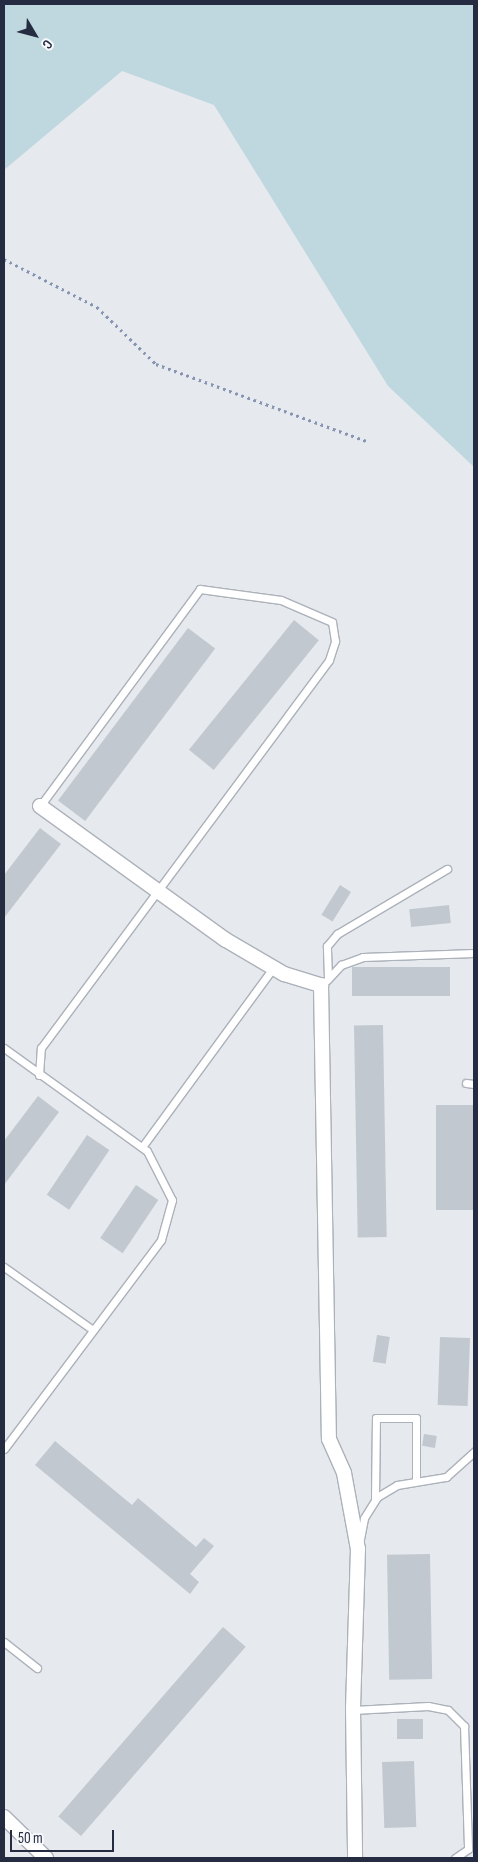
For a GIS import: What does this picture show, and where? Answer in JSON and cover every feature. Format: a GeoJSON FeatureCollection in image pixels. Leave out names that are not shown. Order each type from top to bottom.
{"type":"FeatureCollection","features":[{"type":"Feature","properties":{"kind":"street"},"geometry":{"type":"LineString","coordinates":[[40,806],[155,889],[273,968],[325,982],[330,1439],[344,1473],[358,1549],[353,1710],[356,1858]]}},
{"type":"Feature","properties":{"kind":"street"},"geometry":{"type":"LineString","coordinates":[[4,1818],[46,1858]]}},
{"type":"Feature","properties":{"kind":"lane"},"geometry":{"type":"LineString","coordinates":[[39,1075],[41,1048],[155,889],[329,660],[334,641],[332,622],[281,600],[200,589],[40,806]]}},
{"type":"Feature","properties":{"kind":"lane"},"geometry":{"type":"LineString","coordinates":[[325,982],[327,946],[337,934],[447,869]]}},
{"type":"Feature","properties":{"kind":"lane"},"geometry":{"type":"LineString","coordinates":[[325,982],[341,965],[363,957],[474,953]]}},
{"type":"Feature","properties":{"kind":"lane"},"geometry":{"type":"LineString","coordinates":[[142,1147],[273,968]]}},
{"type":"Feature","properties":{"kind":"lane"},"geometry":{"type":"LineString","coordinates":[[4,1048],[39,1075],[142,1147],[165,1178],[172,1200],[161,1240],[4,1449]]}},
{"type":"Feature","properties":{"kind":"lane"},"geometry":{"type":"LineString","coordinates":[[466,1083],[474,1084]]}},
{"type":"Feature","properties":{"kind":"lane"},"geometry":{"type":"LineString","coordinates":[[4,1267],[94,1330]]}},
{"type":"Feature","properties":{"kind":"lane"},"geometry":{"type":"LineString","coordinates":[[358,1549],[364,1518],[375,1498],[376,1418],[416,1418],[416,1481]]}},
{"type":"Feature","properties":{"kind":"lane"},"geometry":{"type":"LineString","coordinates":[[375,1498],[396,1485],[446,1477],[474,1452]]}},
{"type":"Feature","properties":{"kind":"lane"},"geometry":{"type":"LineString","coordinates":[[4,1642],[37,1668]]}},
{"type":"Feature","properties":{"kind":"lane"},"geometry":{"type":"LineString","coordinates":[[353,1710],[428,1706],[448,1710],[464,1726],[468,1849],[455,1858]]}},
{"type":"Feature","properties":{"kind":"path"},"geometry":{"type":"LineString","coordinates":[[4,259],[97,307],[156,364],[369,442]]}},
{"type":"Feature","properties":{"kind":"shaded area"},"geometry":{"type":"Polygon","coordinates":[[[4,4],[474,4],[474,467],[388,386],[214,105],[122,71],[4,170],[4,4]]]}},
{"type":"Feature","properties":{"kind":"building"},"geometry":{"type":"Polygon","coordinates":[[[294,620],[319,640],[214,770],[189,750],[294,620]]]}},
{"type":"Feature","properties":{"kind":"building"},"geometry":{"type":"Polygon","coordinates":[[[188,628],[215,648],[85,821],[58,801],[188,628]]]}},
{"type":"Feature","properties":{"kind":"building"},"geometry":{"type":"Polygon","coordinates":[[[40,828],[61,844],[4,918],[4,875],[40,828]]]}},
{"type":"Feature","properties":{"kind":"building"},"geometry":{"type":"Polygon","coordinates":[[[340,885],[351,892],[332,922],[321,915],[340,885]]]}},
{"type":"Feature","properties":{"kind":"building"},"geometry":{"type":"Polygon","coordinates":[[[449,905],[451,923],[411,927],[409,909],[449,905]]]}},
{"type":"Feature","properties":{"kind":"building"},"geometry":{"type":"Polygon","coordinates":[[[352,967],[450,967],[450,996],[352,996],[352,967]]]}},
{"type":"Feature","properties":{"kind":"building"},"geometry":{"type":"Polygon","coordinates":[[[383,1025],[387,1237],[358,1237],[354,1026],[383,1025]]]}},
{"type":"Feature","properties":{"kind":"building"},"geometry":{"type":"Polygon","coordinates":[[[38,1096],[59,1112],[4,1185],[4,1141],[38,1096]]]}},
{"type":"Feature","properties":{"kind":"building"},"geometry":{"type":"Polygon","coordinates":[[[436,1105],[474,1105],[474,1210],[436,1210],[436,1105]]]}},
{"type":"Feature","properties":{"kind":"building"},"geometry":{"type":"Polygon","coordinates":[[[87,1135],[109,1150],[69,1210],[47,1195],[87,1135]]]}},
{"type":"Feature","properties":{"kind":"building"},"geometry":{"type":"Polygon","coordinates":[[[136,1185],[158,1200],[123,1253],[100,1238],[136,1185]]]}},
{"type":"Feature","properties":{"kind":"building"},"geometry":{"type":"Polygon","coordinates":[[[377,1335],[390,1337],[386,1364],[373,1362],[377,1335]]]}},
{"type":"Feature","properties":{"kind":"building"},"geometry":{"type":"Polygon","coordinates":[[[440,1337],[470,1338],[468,1406],[438,1405],[440,1337]]]}},
{"type":"Feature","properties":{"kind":"building"},"geometry":{"type":"Polygon","coordinates":[[[424,1434],[437,1436],[435,1448],[422,1446],[424,1434]]]}},
{"type":"Feature","properties":{"kind":"building"},"geometry":{"type":"Polygon","coordinates":[[[55,1441],[132,1505],[138,1498],[196,1547],[204,1538],[214,1546],[190,1574],[199,1582],[190,1594],[35,1465],[55,1441]]]}},
{"type":"Feature","properties":{"kind":"building"},"geometry":{"type":"Polygon","coordinates":[[[430,1554],[432,1679],[389,1680],[387,1555],[430,1554]]]}},
{"type":"Feature","properties":{"kind":"building"},"geometry":{"type":"Polygon","coordinates":[[[223,1627],[246,1647],[81,1836],[58,1816],[223,1627]]]}},
{"type":"Feature","properties":{"kind":"building"},"geometry":{"type":"Polygon","coordinates":[[[397,1719],[423,1719],[423,1739],[397,1739],[397,1719]]]}},
{"type":"Feature","properties":{"kind":"building"},"geometry":{"type":"Polygon","coordinates":[[[414,1761],[416,1827],[384,1828],[382,1762],[414,1761]]]}}]}
